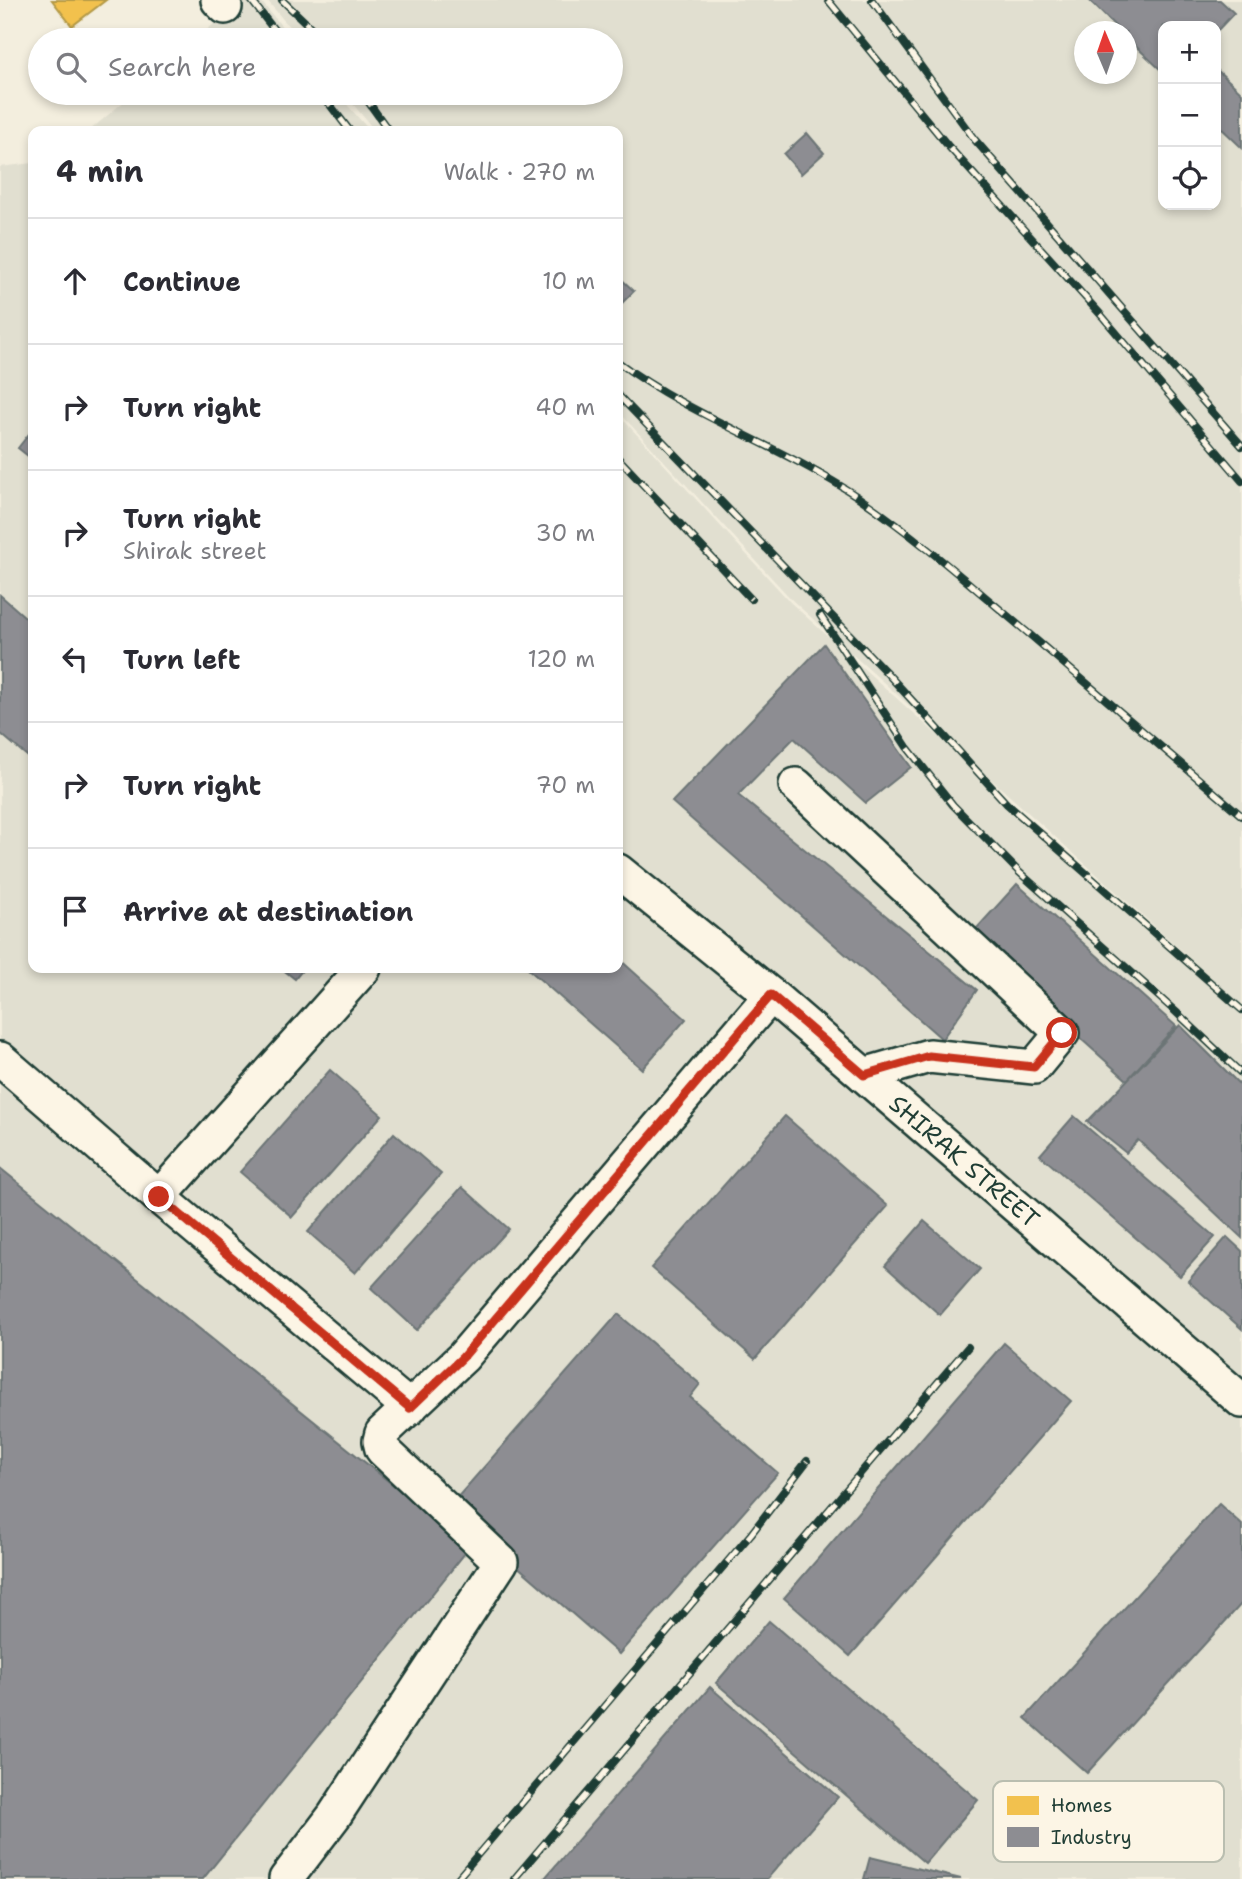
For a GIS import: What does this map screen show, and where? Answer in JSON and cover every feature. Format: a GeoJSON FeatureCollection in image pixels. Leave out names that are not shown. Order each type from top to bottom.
{"type":"FeatureCollection","features":[{"type":"Feature","properties":{"kind":"street"},"geometry":{"type":"LineString","coordinates":[[796,785],[1062,1033],[1034,1067],[929,1056],[864,1075]]}},
{"type":"Feature","properties":{"kind":"street","name":"SHIRAK STREET"},"geometry":{"type":"LineString","coordinates":[[623,875],[771,995],[1242,1401]]}},
{"type":"Feature","properties":{"kind":"street"},"geometry":{"type":"LineString","coordinates":[[159,1197],[360,973]]}},
{"type":"Feature","properties":{"kind":"street"},"geometry":{"type":"LineString","coordinates":[[286,1879],[334,1816],[501,1562],[382,1449],[382,1433],[463,1357],[771,995]]}},
{"type":"Feature","properties":{"kind":"street"},"geometry":{"type":"LineString","coordinates":[[0,1059],[410,1408]]}},
{"type":"Feature","properties":{"kind":"shaded area"},"geometry":{"type":"Polygon","coordinates":[[[242,0],[260,0],[283,28],[209,28],[242,0]]]}},
{"type":"Feature","properties":{"kind":"shaded area"},"geometry":{"type":"Polygon","coordinates":[[[267,0],[1242,0],[1242,1005],[793,601],[623,416],[623,126],[371,126],[354,105],[623,105],[623,28],[290,28],[267,0]]]}},
{"type":"Feature","properties":{"kind":"shaded area"},"geometry":{"type":"Polygon","coordinates":[[[120,105],[347,105],[366,126],[95,126],[120,105]]]}},
{"type":"Feature","properties":{"kind":"shaded area"},"geometry":{"type":"Polygon","coordinates":[[[28,164],[28,973],[623,973],[623,419],[791,603],[1242,1010],[1242,1879],[0,1879],[0,167],[28,164]]]}},
{"type":"Feature","properties":{"kind":"building: Homes"},"geometry":{"type":"Polygon","coordinates":[[[52,0],[106,0],[72,26],[52,0]]]}},
{"type":"Feature","properties":{"kind":"building: Industry"},"geometry":{"type":"Polygon","coordinates":[[[1089,0],[1220,0],[1234,13],[1221,27],[1221,21],[1158,21],[1158,67],[1137,47],[1137,21],[1110,21],[1089,0]]]}},
{"type":"Feature","properties":{"kind":"building: Industry"},"geometry":{"type":"Polygon","coordinates":[[[1221,74],[1242,93],[1242,148],[1221,128],[1221,74]]]}},
{"type":"Feature","properties":{"kind":"building: Industry"},"geometry":{"type":"Polygon","coordinates":[[[807,133],[824,153],[801,174],[784,154],[807,133]]]}},
{"type":"Feature","properties":{"kind":"building: Industry"},"geometry":{"type":"Polygon","coordinates":[[[623,281],[634,291],[623,302],[623,281]]]}},
{"type":"Feature","properties":{"kind":"building: Industry"},"geometry":{"type":"Polygon","coordinates":[[[28,435],[28,456],[18,448],[28,435]]]}},
{"type":"Feature","properties":{"kind":"building: Industry"},"geometry":{"type":"Polygon","coordinates":[[[0,595],[28,620],[28,757],[0,733],[0,595]]]}},
{"type":"Feature","properties":{"kind":"building: Industry"},"geometry":{"type":"Polygon","coordinates":[[[824,644],[911,767],[866,803],[794,738],[738,795],[977,990],[942,1039],[672,802],[824,644]]]}},
{"type":"Feature","properties":{"kind":"building: Industry"},"geometry":{"type":"Polygon","coordinates":[[[1017,884],[1176,1026],[1127,1080],[968,938],[1017,884]]]}},
{"type":"Feature","properties":{"kind":"building: Industry"},"geometry":{"type":"Polygon","coordinates":[[[623,962],[686,1019],[642,1069],[533,973],[623,973],[623,962]]]}},
{"type":"Feature","properties":{"kind":"building: Industry"},"geometry":{"type":"Polygon","coordinates":[[[287,973],[300,973],[295,979],[287,973]]]}},
{"type":"Feature","properties":{"kind":"building: Industry"},"geometry":{"type":"Polygon","coordinates":[[[1180,1025],[1242,1087],[1242,1238],[1138,1140],[1126,1153],[1087,1122],[1180,1025]]]}},
{"type":"Feature","properties":{"kind":"building: Industry"},"geometry":{"type":"Polygon","coordinates":[[[330,1070],[382,1115],[292,1217],[240,1172],[330,1070]]]}},
{"type":"Feature","properties":{"kind":"building: Industry"},"geometry":{"type":"Polygon","coordinates":[[[785,1116],[888,1206],[755,1359],[651,1268],[785,1116]]]}},
{"type":"Feature","properties":{"kind":"building: Industry"},"geometry":{"type":"Polygon","coordinates":[[[1074,1116],[1215,1237],[1180,1276],[1040,1155],[1074,1116]]]}},
{"type":"Feature","properties":{"kind":"building: Industry"},"geometry":{"type":"Polygon","coordinates":[[[394,1133],[441,1174],[355,1273],[308,1232],[394,1133]]]}},
{"type":"Feature","properties":{"kind":"building: Industry"},"geometry":{"type":"Polygon","coordinates":[[[0,1168],[470,1547],[203,1879],[0,1879],[0,1168]]]}},
{"type":"Feature","properties":{"kind":"building: Industry"},"geometry":{"type":"Polygon","coordinates":[[[462,1187],[509,1229],[417,1330],[371,1288],[462,1187]]]}},
{"type":"Feature","properties":{"kind":"building: Industry"},"geometry":{"type":"Polygon","coordinates":[[[924,1221],[980,1269],[940,1315],[885,1266],[924,1221]]]}},
{"type":"Feature","properties":{"kind":"building: Industry"},"geometry":{"type":"Polygon","coordinates":[[[1227,1237],[1242,1251],[1242,1329],[1188,1281],[1227,1237]]]}},
{"type":"Feature","properties":{"kind":"building: Industry"},"geometry":{"type":"Polygon","coordinates":[[[618,1314],[700,1384],[690,1397],[778,1473],[619,1654],[449,1507],[618,1314]]]}},
{"type":"Feature","properties":{"kind":"building: Industry"},"geometry":{"type":"Polygon","coordinates":[[[1004,1343],[1071,1401],[850,1656],[784,1598],[1004,1343]]]}},
{"type":"Feature","properties":{"kind":"building: Industry"},"geometry":{"type":"Polygon","coordinates":[[[1219,1504],[1242,1525],[1242,1603],[1087,1773],[1025,1718],[1219,1504]]]}},
{"type":"Feature","properties":{"kind":"building: Industry"},"geometry":{"type":"Polygon","coordinates":[[[769,1621],[978,1800],[925,1863],[716,1683],[769,1621]]]}},
{"type":"Feature","properties":{"kind":"building: Industry"},"geometry":{"type":"Polygon","coordinates":[[[710,1687],[838,1797],[767,1879],[544,1879],[710,1687]]]}},
{"type":"Feature","properties":{"kind":"building: Industry"},"geometry":{"type":"Polygon","coordinates":[[[870,1857],[961,1879],[864,1879],[870,1857]]]}},
{"type":"Feature","properties":{"kind":"railway"},"geometry":{"type":"LineString","coordinates":[[251,0],[273,28]]}},
{"type":"Feature","properties":{"kind":"railway"},"geometry":{"type":"LineString","coordinates":[[282,0],[311,28]]}},
{"type":"Feature","properties":{"kind":"railway"},"geometry":{"type":"LineString","coordinates":[[828,0],[949,147],[1102,316],[1242,481]]}},
{"type":"Feature","properties":{"kind":"railway"},"geometry":{"type":"LineString","coordinates":[[872,0],[975,140],[1242,446]]}},
{"type":"Feature","properties":{"kind":"railway"},"geometry":{"type":"LineString","coordinates":[[330,105],[346,126]]}},
{"type":"Feature","properties":{"kind":"railway"},"geometry":{"type":"LineString","coordinates":[[371,105],[385,126]]}},
{"type":"Feature","properties":{"kind":"railway"},"geometry":{"type":"LineString","coordinates":[[623,366],[676,399],[829,479],[880,513],[965,580],[1242,816]]}},
{"type":"Feature","properties":{"kind":"railway"},"geometry":{"type":"LineString","coordinates":[[623,400],[885,671],[1007,804],[1242,1010]]}},
{"type":"Feature","properties":{"kind":"railway"},"geometry":{"type":"LineString","coordinates":[[623,463],[751,599]]}},
{"type":"Feature","properties":{"kind":"railway"},"geometry":{"type":"LineString","coordinates":[[820,615],[907,747],[953,805],[1019,872],[1242,1074]]}},
{"type":"Feature","properties":{"kind":"railway"},"geometry":{"type":"LineString","coordinates":[[514,1879],[968,1347]]}},
{"type":"Feature","properties":{"kind":"railway"},"geometry":{"type":"LineString","coordinates":[[457,1879],[751,1534],[807,1461]]}},
{"type":"Feature","properties":{"kind":"route"},"geometry":{"type":"LineString","coordinates":[[159,1197],[410,1408],[463,1357],[771,995],[864,1075],[929,1056],[1034,1067],[1062,1033]]}}]}
